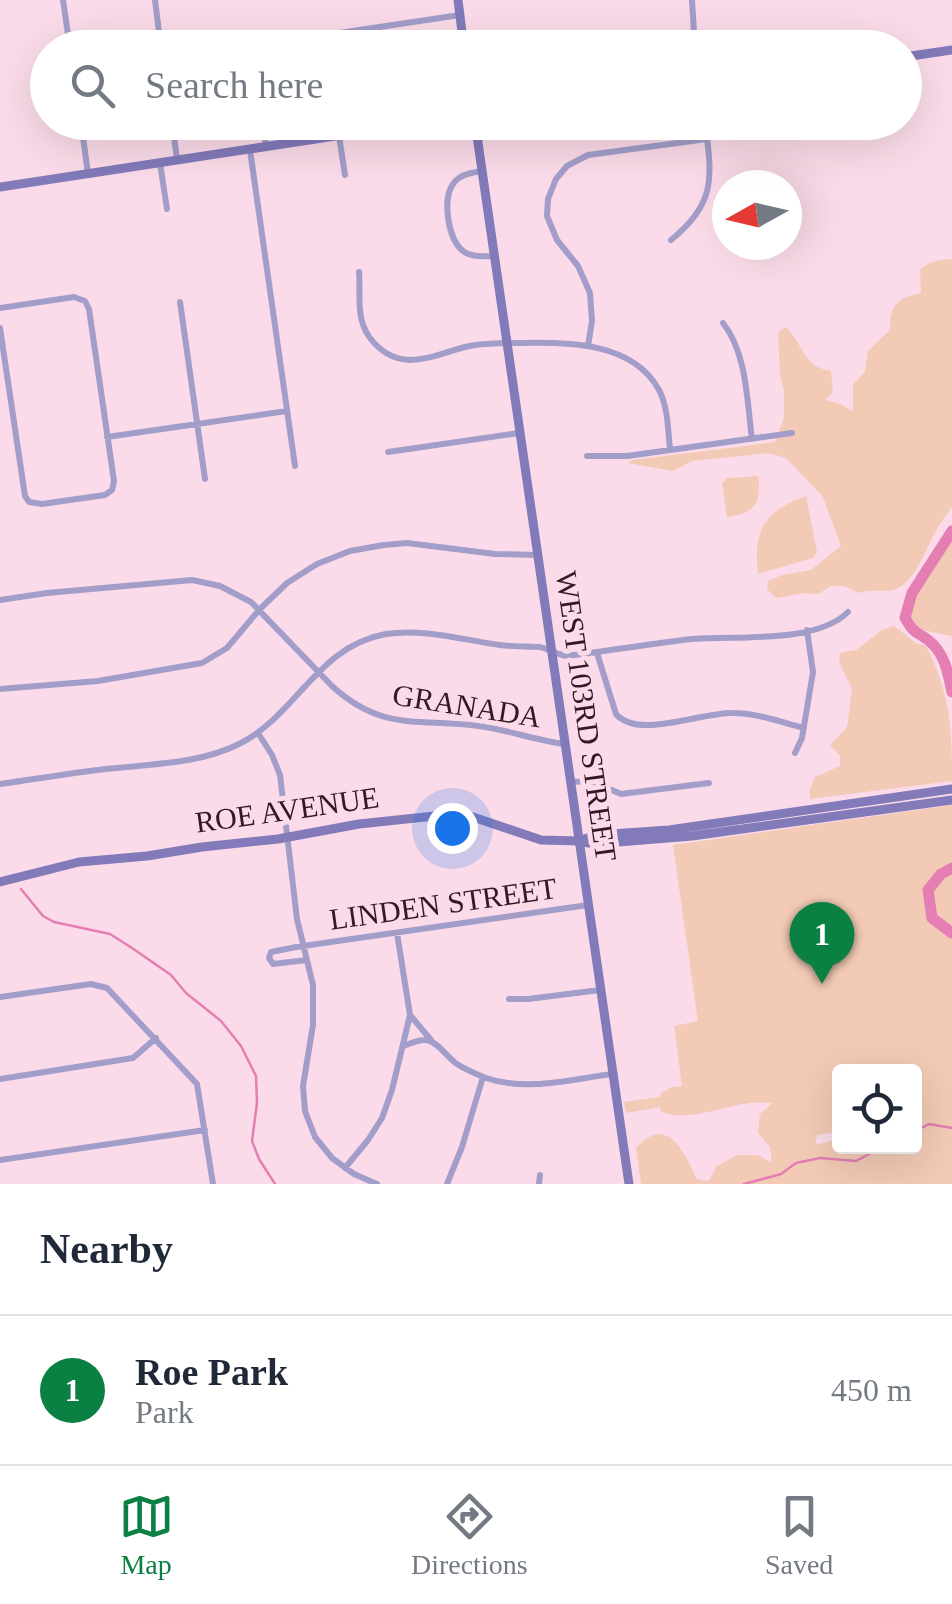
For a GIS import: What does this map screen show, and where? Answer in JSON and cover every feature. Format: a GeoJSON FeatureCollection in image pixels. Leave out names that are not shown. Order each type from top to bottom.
{"type":"FeatureCollection","features":[{"type":"Feature","properties":{"kind":"main road"},"geometry":{"type":"LineString","coordinates":[[458,0],[462,30]]}},
{"type":"Feature","properties":{"kind":"main road"},"geometry":{"type":"LineString","coordinates":[[922,54],[952,50]]}},
{"type":"Feature","properties":{"kind":"main road"},"geometry":{"type":"LineString","coordinates":[[0,187],[312,140]]}},
{"type":"Feature","properties":{"kind":"main road","name":"WEST 103RD STREET"},"geometry":{"type":"LineString","coordinates":[[478,140],[629,1184]]}},
{"type":"Feature","properties":{"kind":"main road","name":"ROE AVENUE"},"geometry":{"type":"LineString","coordinates":[[0,882],[79,862],[286,838],[375,822],[460,815],[542,840],[594,844],[677,838],[947,795]]}},
{"type":"Feature","properties":{"kind":"street"},"geometry":{"type":"LineString","coordinates":[[63,0],[67,30]]}},
{"type":"Feature","properties":{"kind":"street"},"geometry":{"type":"LineString","coordinates":[[155,0],[159,30]]}},
{"type":"Feature","properties":{"kind":"street"},"geometry":{"type":"LineString","coordinates":[[692,0],[694,30]]}},
{"type":"Feature","properties":{"kind":"street"},"geometry":{"type":"LineString","coordinates":[[363,30],[460,15]]}},
{"type":"Feature","properties":{"kind":"street"},"geometry":{"type":"LineString","coordinates":[[83,140],[88,174]]}},
{"type":"Feature","properties":{"kind":"street"},"geometry":{"type":"LineString","coordinates":[[174,140],[177,161]]}},
{"type":"Feature","properties":{"kind":"street"},"geometry":{"type":"LineString","coordinates":[[265,140],[266,147]]}},
{"type":"Feature","properties":{"kind":"street"},"geometry":{"type":"LineString","coordinates":[[340,140],[345,175]]}},
{"type":"Feature","properties":{"kind":"street"},"geometry":{"type":"LineString","coordinates":[[588,346],[592,321],[590,293],[578,266],[557,240],[548,216],[548,199],[556,178],[567,166],[588,155],[700,140]]}},
{"type":"Feature","properties":{"kind":"street"},"geometry":{"type":"LineString","coordinates":[[671,240],[695,218],[706,196],[710,175],[707,140]]}},
{"type":"Feature","properties":{"kind":"street"},"geometry":{"type":"LineString","coordinates":[[250,150],[294,466]]}},
{"type":"Feature","properties":{"kind":"street"},"geometry":{"type":"LineString","coordinates":[[160,163],[166,209]]}},
{"type":"Feature","properties":{"kind":"street"},"geometry":{"type":"LineString","coordinates":[[482,171],[463,175],[451,187],[448,202],[452,234],[466,253],[494,256]]}},
{"type":"Feature","properties":{"kind":"street"},"geometry":{"type":"LineString","coordinates":[[359,272],[362,324],[373,342],[402,359],[424,360],[473,346],[507,343],[565,343],[623,357],[642,368],[661,394],[670,450]]}},
{"type":"Feature","properties":{"kind":"street"},"geometry":{"type":"LineString","coordinates":[[0,308],[74,297],[84,300],[89,309],[114,482],[105,495],[42,504],[29,502],[23,488],[0,328]]}},
{"type":"Feature","properties":{"kind":"street"},"geometry":{"type":"LineString","coordinates":[[180,302],[205,479]]}},
{"type":"Feature","properties":{"kind":"street"},"geometry":{"type":"LineString","coordinates":[[723,323],[732,333],[739,357],[752,439]]}},
{"type":"Feature","properties":{"kind":"street"},"geometry":{"type":"LineString","coordinates":[[107,437],[287,410]]}},
{"type":"Feature","properties":{"kind":"street"},"geometry":{"type":"LineString","coordinates":[[388,452],[520,433]]}},
{"type":"Feature","properties":{"kind":"street"},"geometry":{"type":"LineString","coordinates":[[587,456],[627,456],[792,433]]}},
{"type":"Feature","properties":{"kind":"street"},"geometry":{"type":"LineString","coordinates":[[0,689],[98,681],[202,663],[227,648],[286,584],[317,564],[366,547],[407,543],[495,554],[537,554]]}},
{"type":"Feature","properties":{"kind":"street","name":"GRANADA"},"geometry":{"type":"LineString","coordinates":[[0,600],[192,580],[220,586],[236,592],[258,610],[343,697],[382,717],[484,727],[564,744]]}},
{"type":"Feature","properties":{"kind":"street"},"geometry":{"type":"LineString","coordinates":[[0,784],[196,758],[229,749],[273,722],[338,654],[384,634],[434,634],[544,648],[557,656],[567,656],[686,640],[772,637],[834,623],[848,612]]}},
{"type":"Feature","properties":{"kind":"street"},"geometry":{"type":"LineString","coordinates":[[795,753],[802,738],[814,672],[807,630]]}},
{"type":"Feature","properties":{"kind":"street"},"geometry":{"type":"LineString","coordinates":[[597,652],[616,714],[631,725],[736,713],[804,728]]}},
{"type":"Feature","properties":{"kind":"street"},"geometry":{"type":"LineString","coordinates":[[258,733],[280,775],[297,919],[314,1005],[303,1086],[305,1111],[315,1137],[332,1158],[377,1184]]}},
{"type":"Feature","properties":{"kind":"street"},"geometry":{"type":"LineString","coordinates":[[570,782],[591,781],[621,794],[709,783]]}},
{"type":"Feature","properties":{"kind":"street","name":"LINDEN STREET"},"geometry":{"type":"LineString","coordinates":[[304,946],[588,905]]}},
{"type":"Feature","properties":{"kind":"street"},"geometry":{"type":"LineString","coordinates":[[344,1168],[382,1118],[410,1015],[397,933]]}},
{"type":"Feature","properties":{"kind":"street"},"geometry":{"type":"LineString","coordinates":[[304,946],[271,952],[269,958],[274,964],[307,960]]}},
{"type":"Feature","properties":{"kind":"street"},"geometry":{"type":"LineString","coordinates":[[0,997],[91,984],[109,990],[197,1084],[213,1184]]}},
{"type":"Feature","properties":{"kind":"street"},"geometry":{"type":"LineString","coordinates":[[509,999],[600,990]]}},
{"type":"Feature","properties":{"kind":"street"},"geometry":{"type":"LineString","coordinates":[[410,1015],[459,1065],[483,1076],[534,1084],[612,1074]]}},
{"type":"Feature","properties":{"kind":"street"},"geometry":{"type":"LineString","coordinates":[[0,1079],[133,1058],[156,1038]]}},
{"type":"Feature","properties":{"kind":"street"},"geometry":{"type":"LineString","coordinates":[[403,1046],[432,1041]]}},
{"type":"Feature","properties":{"kind":"street"},"geometry":{"type":"LineString","coordinates":[[448,1184],[483,1076]]}},
{"type":"Feature","properties":{"kind":"street"},"geometry":{"type":"LineString","coordinates":[[0,1160],[205,1130]]}},
{"type":"Feature","properties":{"kind":"shaded area"},"geometry":{"type":"Polygon","coordinates":[[[952,259],[952,507],[916,570],[898,588],[859,593],[844,586],[831,586],[818,594],[776,598],[767,589],[768,581],[811,570],[841,546],[823,497],[786,458],[768,453],[692,461],[673,471],[627,463],[775,442],[784,418],[778,332],[786,327],[814,365],[831,371],[833,393],[825,400],[853,411],[853,385],[865,371],[868,351],[890,330],[896,304],[921,293],[920,270],[934,262],[952,259]]]}},
{"type":"Feature","properties":{"kind":"shaded area"},"geometry":{"type":"Polygon","coordinates":[[[758,476],[759,493],[754,505],[744,513],[727,517],[722,483],[727,478],[758,476]]]}},
{"type":"Feature","properties":{"kind":"shaded area"},"geometry":{"type":"Polygon","coordinates":[[[806,496],[817,552],[813,558],[758,574],[757,545],[764,524],[780,508],[806,496]]]}},
{"type":"Feature","properties":{"kind":"shaded area"},"geometry":{"type":"Polygon","coordinates":[[[952,531],[952,636],[923,630],[905,618],[912,593],[952,531]]]}},
{"type":"Feature","properties":{"kind":"shaded area"},"geometry":{"type":"Polygon","coordinates":[[[894,626],[926,646],[941,680],[950,728],[952,781],[810,799],[815,777],[840,766],[840,756],[830,745],[847,727],[852,689],[839,662],[840,653],[856,650],[882,630],[894,626]]]}},
{"type":"Feature","properties":{"kind":"shaded area"},"geometry":{"type":"Polygon","coordinates":[[[952,805],[952,1184],[641,1184],[636,1148],[657,1134],[674,1141],[697,1179],[709,1181],[716,1167],[737,1155],[758,1155],[772,1163],[770,1147],[758,1133],[760,1114],[773,1103],[749,1103],[683,1115],[661,1112],[660,1107],[626,1113],[624,1102],[660,1097],[672,1087],[682,1086],[674,1026],[698,1021],[673,845],[952,805]]]}},
{"type":"Feature","properties":{"kind":"waterway"},"geometry":{"type":"LineString","coordinates":[[952,531],[912,593],[905,618],[938,651],[952,692]]}},
{"type":"Feature","properties":{"kind":"waterway"},"geometry":{"type":"LineString","coordinates":[[952,868],[941,874],[928,890],[932,918],[952,933]]}},
{"type":"Feature","properties":{"kind":"waterway"},"geometry":{"type":"LineString","coordinates":[[21,889],[43,916],[54,922],[110,934],[132,948],[171,975],[186,993],[221,1021],[241,1046],[256,1076],[252,1141],[275,1184]]}},
{"type":"Feature","properties":{"kind":"waterway"},"geometry":{"type":"LineString","coordinates":[[922,1128],[929,1124],[952,1128]]}},
{"type":"Feature","properties":{"kind":"waterway"},"geometry":{"type":"LineString","coordinates":[[744,1184],[781,1174],[796,1163],[820,1158],[856,1161],[869,1154]]}},
{"type":"Feature","properties":{"kind":"place","name":"Roe Park"},"geometry":{"type":"Point","coordinates":[822,984]}}]}
